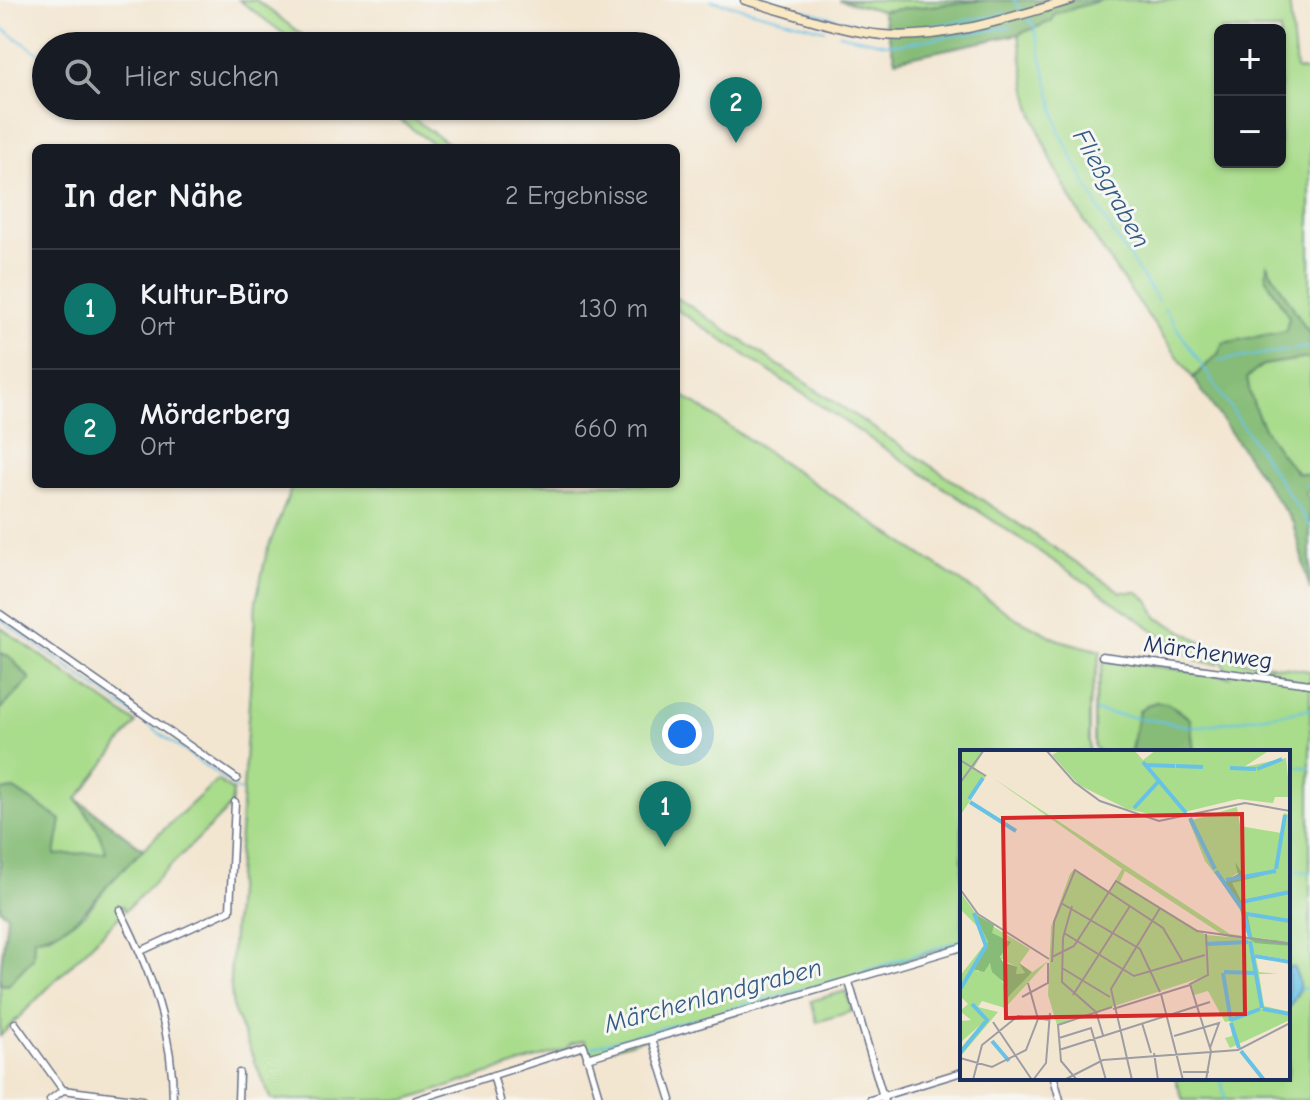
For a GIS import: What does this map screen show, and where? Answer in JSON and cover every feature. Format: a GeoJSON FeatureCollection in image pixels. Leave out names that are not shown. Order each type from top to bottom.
{"type":"FeatureCollection","features":[{"type":"Feature","properties":{"kind":"main road"},"geometry":{"type":"LineString","coordinates":[[745,0],[882,35],[921,34],[1020,16],[1071,0]]}},
{"type":"Feature","properties":{"kind":"street"},"geometry":{"type":"LineString","coordinates":[[0,614],[237,779]]}},
{"type":"Feature","properties":{"kind":"street","name":"Märchenweg"},"geometry":{"type":"LineString","coordinates":[[1102,656],[1310,684]]}},
{"type":"Feature","properties":{"kind":"street"},"geometry":{"type":"LineString","coordinates":[[141,951],[230,910],[235,802]]}},
{"type":"Feature","properties":{"kind":"street"},"geometry":{"type":"LineString","coordinates":[[120,910],[141,951],[165,1021],[173,1073],[173,1100]]}},
{"type":"Feature","properties":{"kind":"street"},"geometry":{"type":"LineString","coordinates":[[587,1058],[960,948]]}},
{"type":"Feature","properties":{"kind":"street"},"geometry":{"type":"LineString","coordinates":[[849,982],[884,1098]]}},
{"type":"Feature","properties":{"kind":"street"},"geometry":{"type":"LineString","coordinates":[[15,1023],[63,1090]]}},
{"type":"Feature","properties":{"kind":"street"},"geometry":{"type":"LineString","coordinates":[[652,1039],[671,1100]]}},
{"type":"Feature","properties":{"kind":"street"},"geometry":{"type":"LineString","coordinates":[[416,1100],[584,1046],[600,1100]]}},
{"type":"Feature","properties":{"kind":"street"},"geometry":{"type":"LineString","coordinates":[[238,1100],[239,1073]]}},
{"type":"Feature","properties":{"kind":"street"},"geometry":{"type":"LineString","coordinates":[[870,1100],[960,1073]]}},
{"type":"Feature","properties":{"kind":"street"},"geometry":{"type":"LineString","coordinates":[[493,1075],[500,1100]]}},
{"type":"Feature","properties":{"kind":"street"},"geometry":{"type":"LineString","coordinates":[[1055,1080],[1060,1100]]}},
{"type":"Feature","properties":{"kind":"street"},"geometry":{"type":"LineString","coordinates":[[50,1100],[63,1090],[142,1100]]}},
{"type":"Feature","properties":{"kind":"green space"},"geometry":{"type":"Polygon","coordinates":[[[239,0],[256,0],[298,32],[281,32],[239,0]]]}},
{"type":"Feature","properties":{"kind":"green space"},"geometry":{"type":"Polygon","coordinates":[[[839,0],[986,0],[882,11],[839,0]]]}},
{"type":"Feature","properties":{"kind":"green space"},"geometry":{"type":"Polygon","coordinates":[[[986,0],[1101,0],[1054,14],[1052,21],[1019,34],[895,60],[882,11],[986,0]]]}},
{"type":"Feature","properties":{"kind":"green space"},"geometry":{"type":"Polygon","coordinates":[[[1101,0],[1289,0],[1296,69],[1310,72],[1310,335],[1268,267],[1266,278],[1289,317],[1286,331],[1218,354],[1193,378],[1101,248],[1060,178],[1044,142],[1029,97],[1019,34],[1052,21],[1054,14],[1101,0]]]}},
{"type":"Feature","properties":{"kind":"green space"},"geometry":{"type":"Polygon","coordinates":[[[400,120],[415,120],[448,144],[433,144],[400,120]]]}},
{"type":"Feature","properties":{"kind":"green space"},"geometry":{"type":"Polygon","coordinates":[[[1267,265],[1310,335],[1310,358],[1263,365],[1247,378],[1254,405],[1271,440],[1297,473],[1310,475],[1310,492],[1305,493],[1310,500],[1310,590],[1293,523],[1193,378],[1218,354],[1223,343],[1286,331],[1289,317],[1266,278],[1267,265]]]}},
{"type":"Feature","properties":{"kind":"green space"},"geometry":{"type":"Polygon","coordinates":[[[680,300],[1121,592],[1138,592],[1149,601],[1158,618],[1236,660],[1310,671],[1310,1100],[1183,1100],[1176,1080],[1290,1080],[1290,1006],[1300,989],[1293,968],[1290,967],[1290,750],[1194,750],[1190,719],[1175,707],[1153,703],[1146,705],[1134,732],[1131,750],[1098,750],[1094,747],[1094,706],[1104,659],[1230,677],[1220,658],[1218,664],[1198,661],[680,312],[680,300]]]}},
{"type":"Feature","properties":{"kind":"green space"},"geometry":{"type":"Polygon","coordinates":[[[1310,358],[1310,475],[1297,473],[1271,440],[1253,405],[1246,378],[1263,365],[1310,358]]]}},
{"type":"Feature","properties":{"kind":"green space"},"geometry":{"type":"Polygon","coordinates":[[[680,394],[1014,617],[1059,640],[1101,651],[1089,705],[1089,750],[960,750],[960,944],[589,1055],[585,1040],[570,1044],[566,1049],[407,1100],[271,1100],[233,1009],[230,978],[256,601],[267,551],[291,488],[680,488],[680,394]]]}},
{"type":"Feature","properties":{"kind":"green space"},"geometry":{"type":"Polygon","coordinates":[[[0,627],[136,723],[77,799],[97,829],[107,853],[54,856],[61,820],[14,789],[0,791],[0,710],[30,679],[9,656],[0,653],[0,627]]]}},
{"type":"Feature","properties":{"kind":"green space"},"geometry":{"type":"Polygon","coordinates":[[[0,653],[9,656],[30,679],[0,710],[0,653]]]}},
{"type":"Feature","properties":{"kind":"green space"},"geometry":{"type":"Polygon","coordinates":[[[1155,702],[1167,703],[1190,719],[1194,750],[1131,750],[1139,711],[1155,702]]]}},
{"type":"Feature","properties":{"kind":"green space"},"geometry":{"type":"Polygon","coordinates":[[[217,780],[233,791],[231,806],[125,911],[122,906],[118,909],[121,915],[0,1036],[0,984],[8,985],[34,938],[51,935],[85,914],[143,849],[217,780]]]}},
{"type":"Feature","properties":{"kind":"green space"},"geometry":{"type":"Polygon","coordinates":[[[14,789],[61,820],[55,855],[106,852],[97,829],[77,799],[143,849],[77,919],[59,930],[34,938],[33,958],[8,985],[0,984],[7,915],[0,909],[0,791],[14,789]]]}},
{"type":"Feature","properties":{"kind":"green space"},"geometry":{"type":"Polygon","coordinates":[[[846,991],[852,1011],[817,1022],[811,1001],[846,991]]]}},
{"type":"Feature","properties":{"kind":"water"},"geometry":{"type":"Polygon","coordinates":[[[1290,967],[1293,967],[1298,979],[1297,993],[1290,1005],[1290,967]]]}},
{"type":"Feature","properties":{"kind":"waterway"},"geometry":{"type":"LineString","coordinates":[[711,0],[825,30]]}},
{"type":"Feature","properties":{"kind":"waterway"},"geometry":{"type":"LineString","coordinates":[[766,0],[876,29],[909,29],[1007,14]]}},
{"type":"Feature","properties":{"kind":"waterway","name":"Fließgraben"},"geometry":{"type":"LineString","coordinates":[[1014,0],[1021,10]]}},
{"type":"Feature","properties":{"kind":"waterway","name":"Fließgraben"},"geometry":{"type":"LineString","coordinates":[[1025,15],[1034,26],[1060,133],[1106,222],[1158,301]]}},
{"type":"Feature","properties":{"kind":"waterway"},"geometry":{"type":"LineString","coordinates":[[0,27],[32,49]]}},
{"type":"Feature","properties":{"kind":"waterway"},"geometry":{"type":"LineString","coordinates":[[839,34],[900,44],[1010,27]]}},
{"type":"Feature","properties":{"kind":"waterway","name":"Fließgraben"},"geometry":{"type":"LineString","coordinates":[[1164,309],[1310,526]]}},
{"type":"Feature","properties":{"kind":"waterway"},"geometry":{"type":"LineString","coordinates":[[1218,361],[1310,347]]}},
{"type":"Feature","properties":{"kind":"waterway"},"geometry":{"type":"LineString","coordinates":[[1305,485],[1310,484]]}},
{"type":"Feature","properties":{"kind":"waterway"},"geometry":{"type":"LineString","coordinates":[[0,619],[240,791]]}},
{"type":"Feature","properties":{"kind":"waterway"},"geometry":{"type":"LineString","coordinates":[[1095,711],[1195,727],[1310,709]]}},
{"type":"Feature","properties":{"kind":"waterway"},"geometry":{"type":"LineString","coordinates":[[1290,765],[1310,768]]}},
{"type":"Feature","properties":{"kind":"waterway","name":"Märchenlandgraben"},"geometry":{"type":"LineString","coordinates":[[1290,871],[1310,872]]}},
{"type":"Feature","properties":{"kind":"waterway","name":"Märchenlandgraben"},"geometry":{"type":"LineString","coordinates":[[851,975],[960,941]]}},
{"type":"Feature","properties":{"kind":"waterway","name":"Märchenlandgraben"},"geometry":{"type":"LineString","coordinates":[[591,1047],[843,978]]}},
{"type":"Feature","properties":{"kind":"waterway"},"geometry":{"type":"LineString","coordinates":[[1300,989],[1310,988]]}},
{"type":"Feature","properties":{"kind":"waterway"},"geometry":{"type":"LineString","coordinates":[[1221,1080],[1225,1100]]}},
{"type":"Feature","properties":{"kind":"place","name":"Mörderberg"},"geometry":{"type":"Point","coordinates":[736,143]}},
{"type":"Feature","properties":{"kind":"place","name":"Kultur-Büro"},"geometry":{"type":"Point","coordinates":[665,847]}}]}
